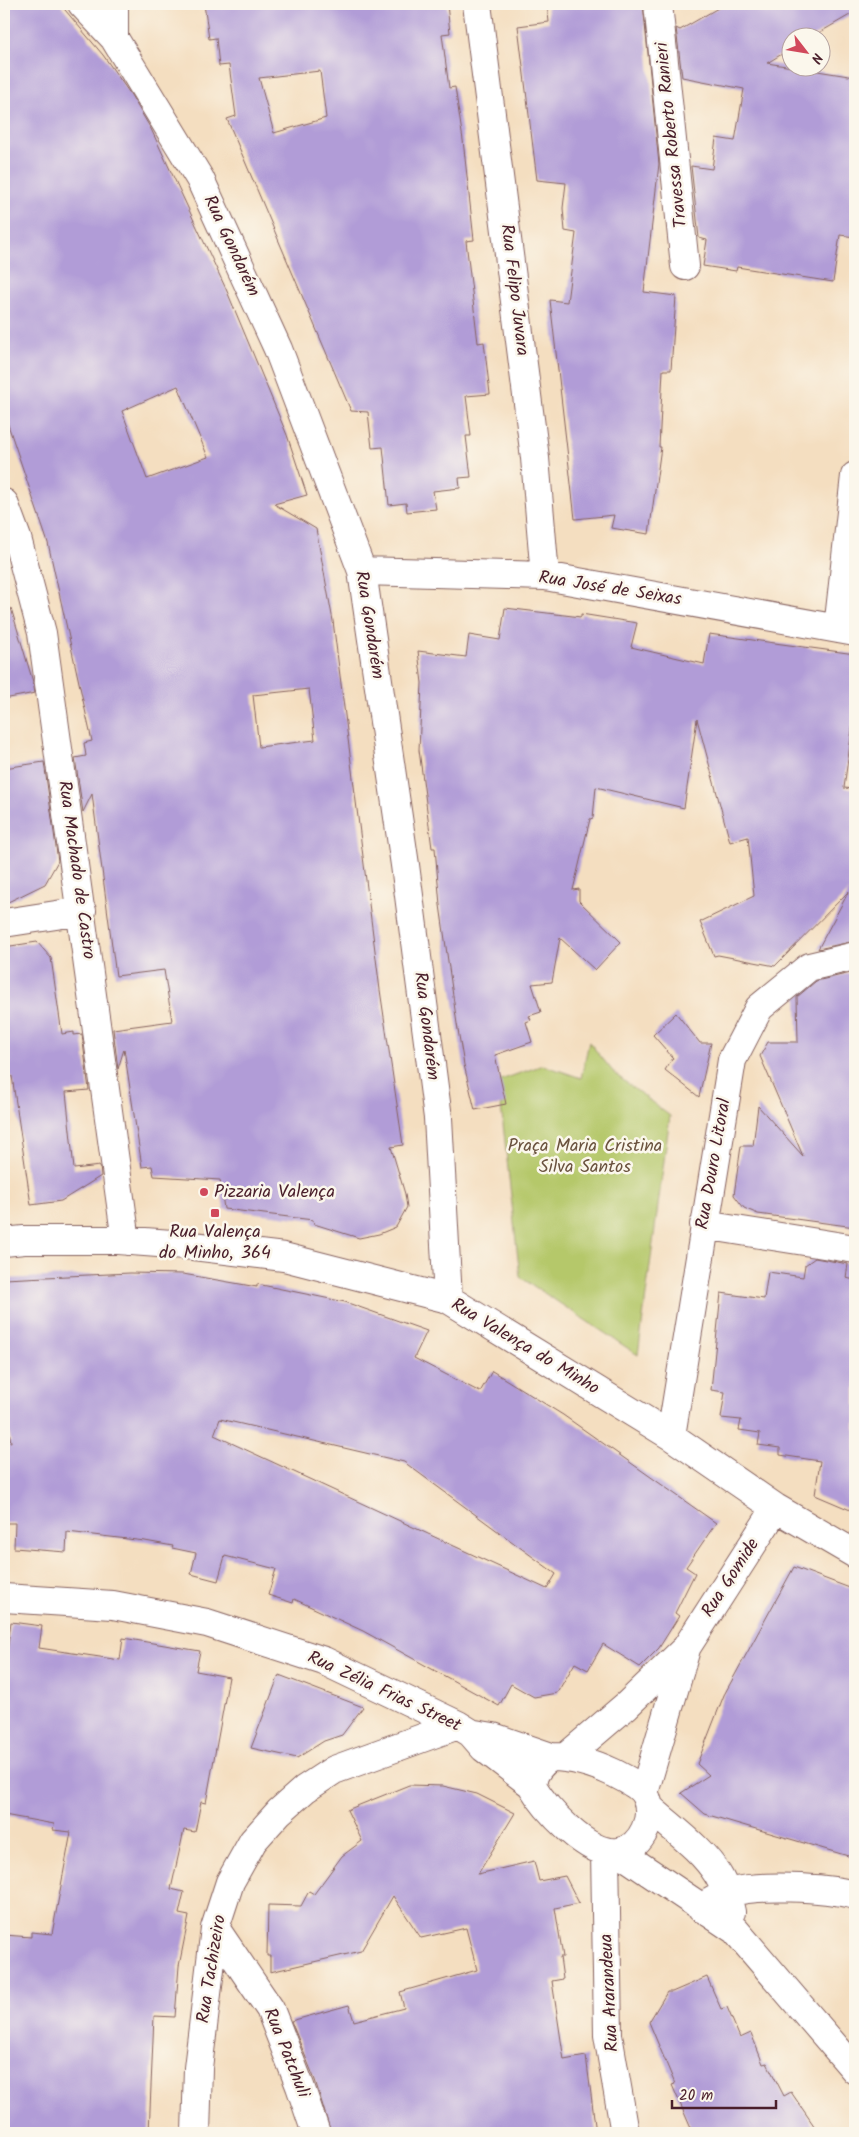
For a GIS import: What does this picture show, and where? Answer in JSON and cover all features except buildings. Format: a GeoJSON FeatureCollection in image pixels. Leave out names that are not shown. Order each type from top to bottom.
{"type":"FeatureCollection","features":[{"type":"Feature","properties":{"kind":"street","name":"Rua Gondarém"},"geometry":{"type":"LineString","coordinates":[[82,4],[114,38],[200,180],[278,349],[362,571],[406,875],[438,1118],[448,1299]]}},
{"type":"Feature","properties":{"kind":"street"},"geometry":{"type":"LineString","coordinates":[[114,4],[114,38]]}},
{"type":"Feature","properties":{"kind":"street","name":"Rua Felipo Juvara"},"geometry":{"type":"LineString","coordinates":[[477,4],[535,458],[545,576]]}},
{"type":"Feature","properties":{"kind":"street","name":"Travessa Roberto Ranieri"},"geometry":{"type":"LineString","coordinates":[[658,4],[685,266]]}},
{"type":"Feature","properties":{"kind":"street"},"geometry":{"type":"LineString","coordinates":[[847,631],[855,476]]}},
{"type":"Feature","properties":{"kind":"street","name":"Rua Machado de Castro"},"geometry":{"type":"LineString","coordinates":[[4,503],[17,538],[42,633],[82,911],[126,1241]]}},
{"type":"Feature","properties":{"kind":"street","name":"Rua José de Seixas"},"geometry":{"type":"LineString","coordinates":[[362,571],[545,576],[847,631]]}},
{"type":"Feature","properties":{"kind":"street"},"geometry":{"type":"LineString","coordinates":[[4,923],[82,911]]}},
{"type":"Feature","properties":{"kind":"street","name":"Rua Douro Litoral"},"geometry":{"type":"LineString","coordinates":[[671,1436],[732,1060],[759,1008],[809,967],[855,956]]}},
{"type":"Feature","properties":{"kind":"street"},"geometry":{"type":"LineString","coordinates":[[704,1225],[855,1249]]}},
{"type":"Feature","properties":{"kind":"street","name":"Rua Valença do Minho"},"geometry":{"type":"LineString","coordinates":[[4,1242],[24,1240],[126,1241],[185,1245],[284,1257],[448,1299],[671,1436],[776,1508],[855,1554]]}},
{"type":"Feature","properties":{"kind":"street","name":"Rua Gomide"},"geometry":{"type":"LineString","coordinates":[[559,1757],[627,1705],[686,1648],[776,1508]]}},
{"type":"Feature","properties":{"kind":"street","name":"Rua Zélia Frias Street"},"geometry":{"type":"LineString","coordinates":[[4,1598],[113,1605],[207,1623],[324,1661],[464,1729],[559,1757]]}},
{"type":"Feature","properties":{"kind":"street","name":"Rua Gomide"},"geometry":{"type":"LineString","coordinates":[[647,1800],[686,1648]]}},
{"type":"Feature","properties":{"kind":"street","name":"Rua Zélia Frias Street"},"geometry":{"type":"LineString","coordinates":[[464,1729],[484,1748],[531,1784]]}},
{"type":"Feature","properties":{"kind":"street","name":"Rua Tachizeiro"},"geometry":{"type":"LineString","coordinates":[[196,2133],[198,2068],[215,1928],[230,1882],[253,1842],[279,1812],[304,1789],[334,1770],[464,1729]]}},
{"type":"Feature","properties":{"kind":"street"},"geometry":{"type":"LineString","coordinates":[[735,1930],[726,1893],[718,1875],[702,1856],[622,1777],[582,1760],[559,1757],[542,1763],[535,1772],[531,1784],[547,1808],[558,1820],[581,1839],[612,1852],[735,1930],[855,2070]]}},
{"type":"Feature","properties":{"kind":"street"},"geometry":{"type":"LineString","coordinates":[[612,1852],[633,1845],[642,1835],[648,1823],[647,1800]]}},
{"type":"Feature","properties":{"kind":"street","name":"Rua Ararandeua"},"geometry":{"type":"LineString","coordinates":[[612,1852],[608,2034],[625,2133]]}},
{"type":"Feature","properties":{"kind":"street"},"geometry":{"type":"LineString","coordinates":[[701,1908],[726,1893],[752,1888],[837,1890],[855,1895]]}},
{"type":"Feature","properties":{"kind":"street","name":"Rua Patchuli"},"geometry":{"type":"LineString","coordinates":[[215,1928],[270,2009],[316,2133]]}},
{"type":"Feature","properties":{"kind":"green space","name":"Praça Maria Cristina Silva Santos"},"geometry":{"type":"Polygon","coordinates":[[[589,1042],[615,1074],[670,1116],[638,1355],[520,1277],[501,1106],[495,1082],[543,1065],[581,1078],[589,1042]]]}},
{"type":"Feature","properties":{"kind":"place","name":"Pizzaria Valença"},"geometry":{"type":"Point","coordinates":[204,1192]}},
{"type":"Feature","properties":{"kind":"place","name":"Rua Valença do Minho, 364"},"geometry":{"type":"Point","coordinates":[215,1213]}}]}
